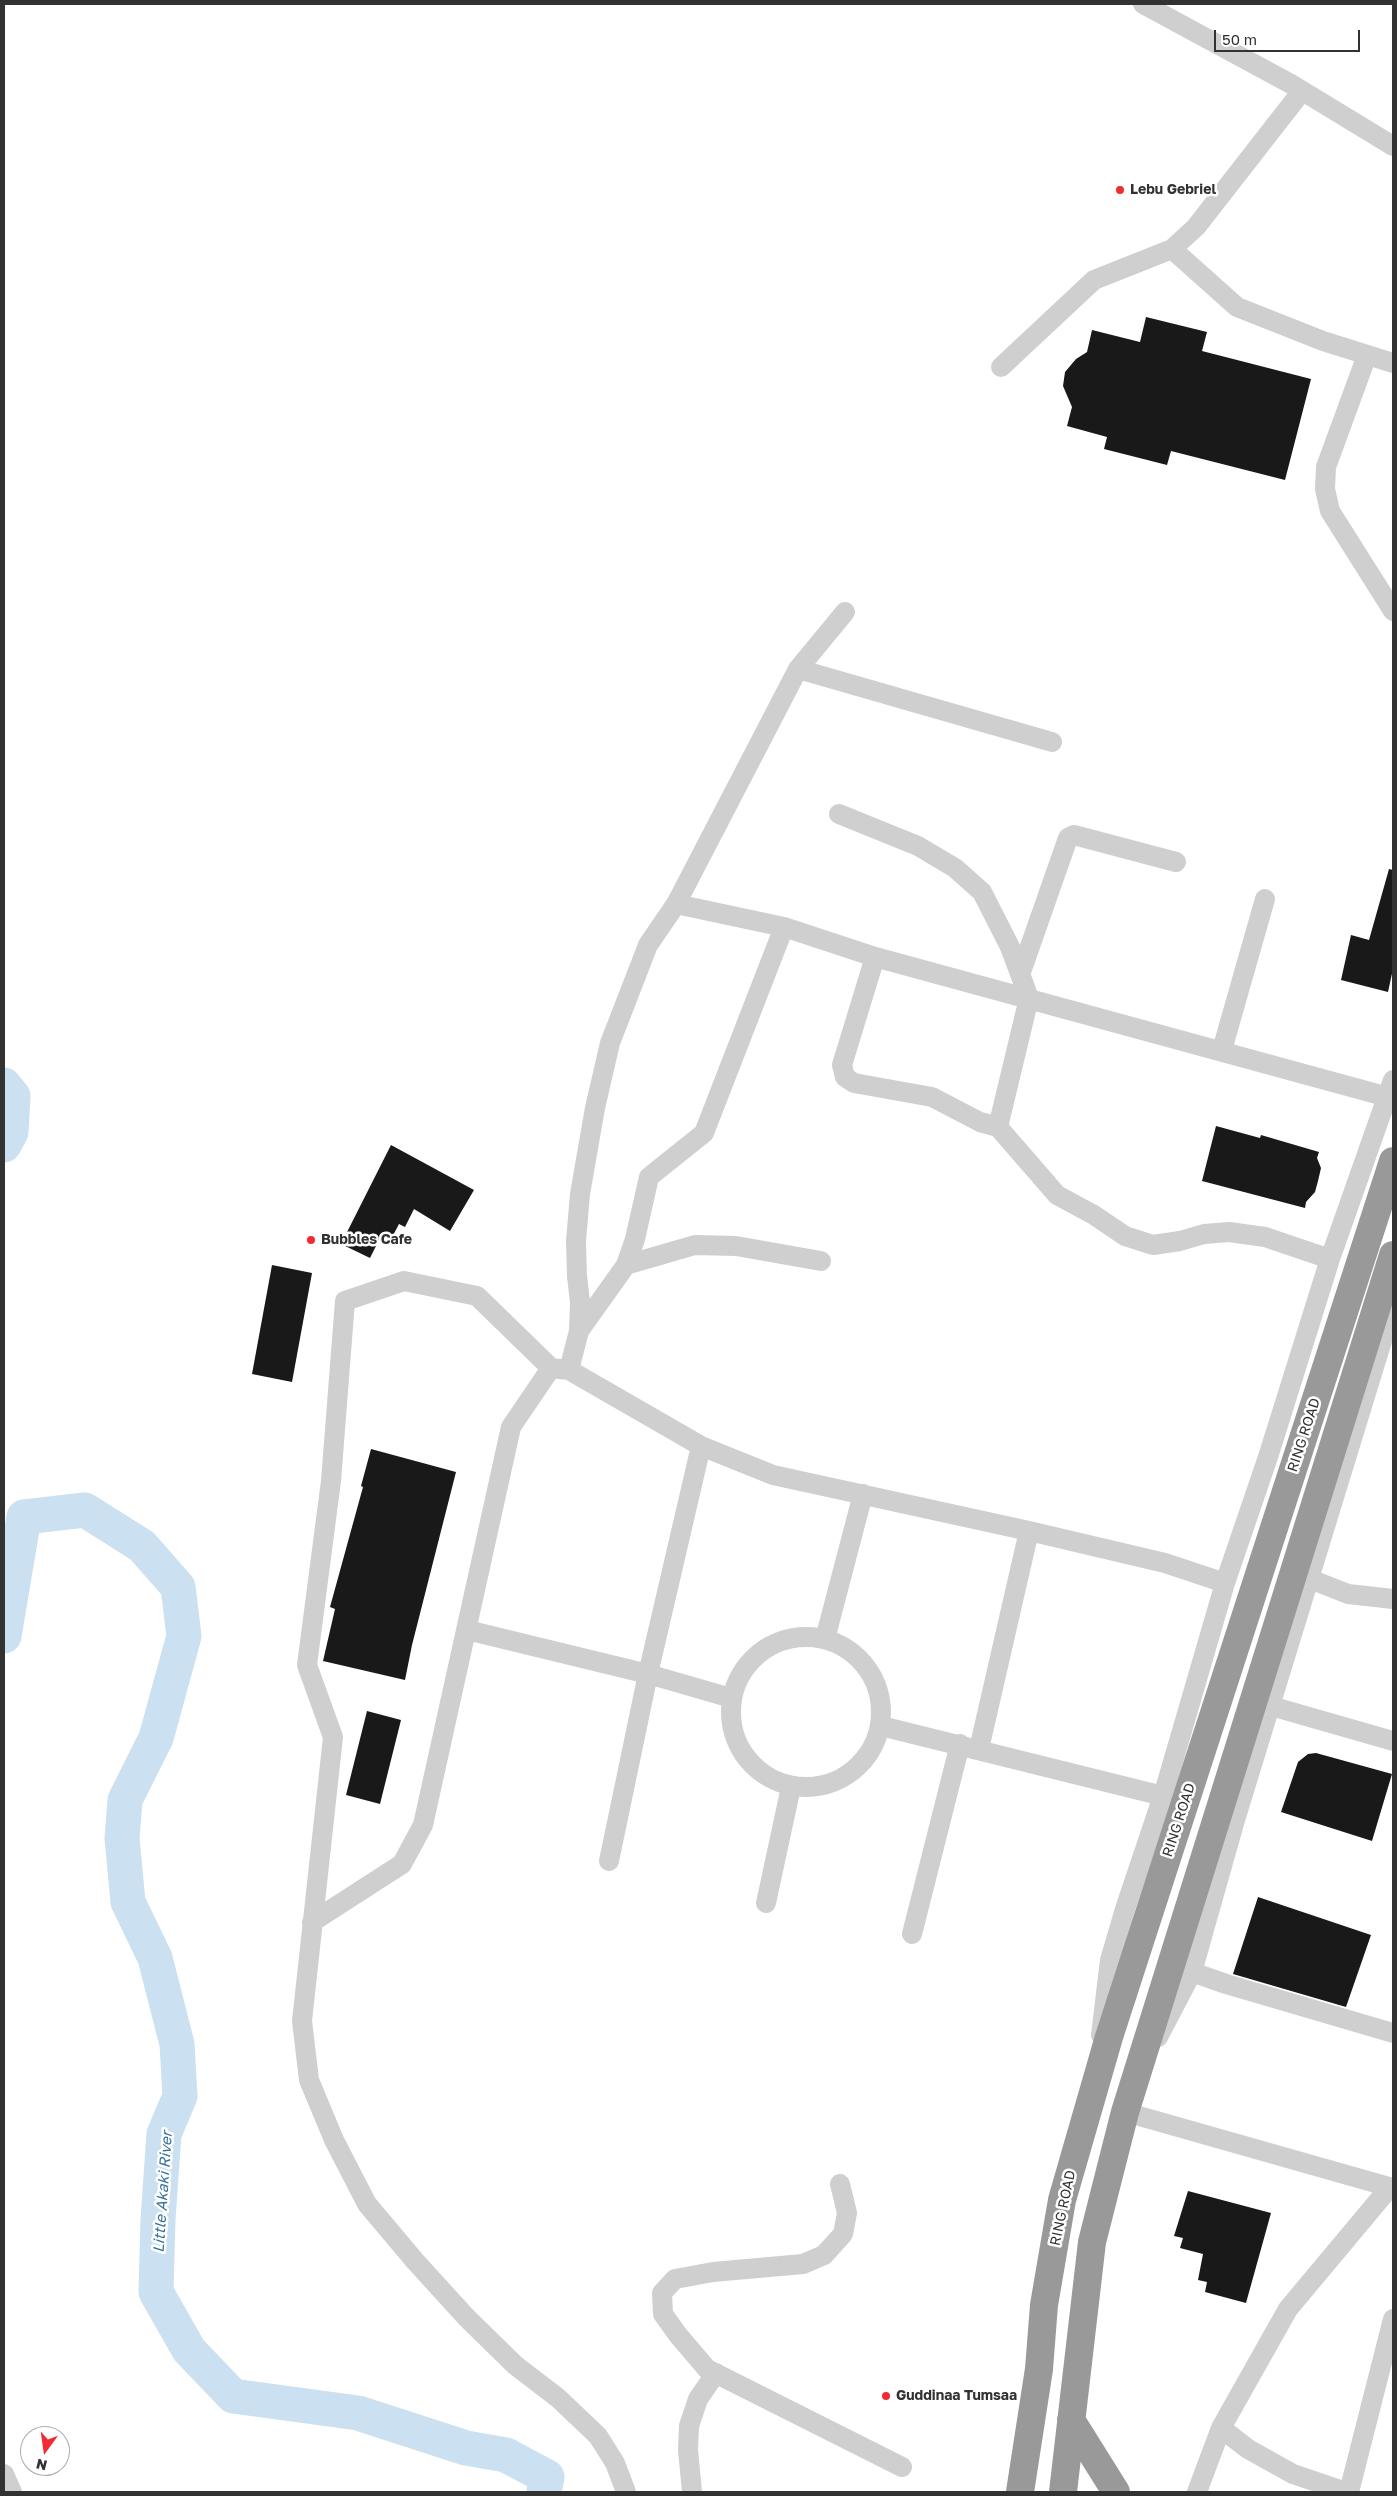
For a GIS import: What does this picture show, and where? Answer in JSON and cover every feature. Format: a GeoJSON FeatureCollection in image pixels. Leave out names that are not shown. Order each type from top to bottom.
{"type":"FeatureCollection","features":[{"type":"Feature","properties":{"kind":"highway","name":"RING ROAD"},"geometry":{"type":"LineString","coordinates":[[1018,2485],[1039,2369],[1044,2305],[1062,2200],[1097,2077],[1393,1162]]}},
{"type":"Feature","properties":{"kind":"highway"},"geometry":{"type":"LineString","coordinates":[[1062,2492],[1092,2242],[1125,2112],[1393,1255]]}},
{"type":"Feature","properties":{"kind":"highway"},"geometry":{"type":"LineString","coordinates":[[1071,2420],[1116,2492]]}},
{"type":"Feature","properties":{"kind":"street"},"geometry":{"type":"LineString","coordinates":[[1143,4],[1302,91],[1393,146]]}},
{"type":"Feature","properties":{"kind":"street"},"geometry":{"type":"LineString","coordinates":[[1001,367],[1094,280],[1172,249],[1196,227],[1302,91]]}},
{"type":"Feature","properties":{"kind":"street"},"geometry":{"type":"LineString","coordinates":[[1172,249],[1237,307],[1323,341],[1393,363]]}},
{"type":"Feature","properties":{"kind":"street"},"geometry":{"type":"LineString","coordinates":[[1367,355],[1326,468],[1325,489],[1330,510],[1393,611]]}},
{"type":"Feature","properties":{"kind":"street"},"geometry":{"type":"LineString","coordinates":[[579,1331],[580,1302],[576,1240],[580,1194],[602,1072],[610,1043],[634,976],[648,945],[676,904],[798,669],[845,612]]}},
{"type":"Feature","properties":{"kind":"street"},"geometry":{"type":"LineString","coordinates":[[798,669],[1052,742]]}},
{"type":"Feature","properties":{"kind":"street"},"geometry":{"type":"LineString","coordinates":[[838,814],[918,846],[955,868],[982,892],[1021,972],[1029,998],[998,1127]]}},
{"type":"Feature","properties":{"kind":"street"},"geometry":{"type":"LineString","coordinates":[[1021,972],[1068,838],[1074,835],[1176,862]]}},
{"type":"Feature","properties":{"kind":"street"},"geometry":{"type":"LineString","coordinates":[[1222,1050],[1265,899]]}},
{"type":"Feature","properties":{"kind":"street"},"geometry":{"type":"LineString","coordinates":[[676,904],[784,927],[875,957],[1222,1050],[1391,1088],[1330,1259],[1268,1457],[1225,1583],[1163,1796],[1110,1960],[1097,2077]]}},
{"type":"Feature","properties":{"kind":"street"},"geometry":{"type":"LineString","coordinates":[[312,1922],[402,1864],[423,1826],[511,1427],[560,1369],[579,1331],[626,1265],[635,1238],[649,1177],[704,1133],[784,927]]}},
{"type":"Feature","properties":{"kind":"street"},"geometry":{"type":"LineString","coordinates":[[875,957],[842,1065],[846,1077],[854,1083],[932,1097],[980,1122],[998,1127],[1057,1195],[1094,1214],[1125,1236],[1153,1244],[1180,1241],[1204,1234],[1229,1232],[1265,1237],[1330,1259]]}},
{"type":"Feature","properties":{"kind":"street"},"geometry":{"type":"LineString","coordinates":[[626,1265],[695,1246],[736,1246],[821,1261]]}},
{"type":"Feature","properties":{"kind":"street"},"geometry":{"type":"LineString","coordinates":[[626,2492],[615,2463],[598,2436],[558,2398],[515,2365],[466,2317],[367,2204],[334,2140],[309,2080],[302,2021],[333,1737],[306,1665],[331,1482],[345,1300],[404,1281],[477,1296],[560,1369],[701,1446],[773,1475],[1029,1531],[1164,1563],[1225,1583]]}},
{"type":"Feature","properties":{"kind":"street"},"geometry":{"type":"LineString","coordinates":[[1137,2073],[1192,1972],[1310,1579],[1388,1339],[1393,1305]]}},
{"type":"Feature","properties":{"kind":"street"},"geometry":{"type":"LineString","coordinates":[[609,1861],[648,1674],[701,1446]]}},
{"type":"Feature","properties":{"kind":"street"},"geometry":{"type":"LineString","coordinates":[[825,1639],[863,1494]]}},
{"type":"Feature","properties":{"kind":"street"},"geometry":{"type":"LineString","coordinates":[[912,1934],[969,1746],[1029,1531]]}},
{"type":"Feature","properties":{"kind":"street"},"geometry":{"type":"LineString","coordinates":[[1310,1579],[1348,1594],[1393,1599]]}},
{"type":"Feature","properties":{"kind":"street"},"geometry":{"type":"LineString","coordinates":[[467,1630],[648,1674],[731,1698]]}},
{"type":"Feature","properties":{"kind":"street"},"geometry":{"type":"LineString","coordinates":[[800,1637],[825,1639],[846,1648],[864,1664],[876,1684],[881,1707],[880,1726],[870,1751],[855,1768],[835,1780],[813,1786],[791,1787],[768,1776],[750,1762],[737,1743],[731,1721],[731,1698],[740,1675],[750,1662],[776,1642],[800,1637]]}},
{"type":"Feature","properties":{"kind":"street"},"geometry":{"type":"LineString","coordinates":[[1271,1706],[1393,1741]]}},
{"type":"Feature","properties":{"kind":"street"},"geometry":{"type":"LineString","coordinates":[[880,1726],[969,1746],[1163,1796]]}},
{"type":"Feature","properties":{"kind":"street"},"geometry":{"type":"LineString","coordinates":[[766,1903],[791,1787]]}},
{"type":"Feature","properties":{"kind":"street"},"geometry":{"type":"LineString","coordinates":[[1192,1972],[1393,2033]]}},
{"type":"Feature","properties":{"kind":"street"},"geometry":{"type":"LineString","coordinates":[[1125,2112],[1391,2188],[1288,2309],[1222,2428],[1198,2492]]}},
{"type":"Feature","properties":{"kind":"street"},"geometry":{"type":"LineString","coordinates":[[840,2184],[847,2213],[843,2234],[824,2255],[803,2264],[713,2272],[675,2279],[662,2293],[663,2314],[678,2336],[707,2369],[902,2467]]}},
{"type":"Feature","properties":{"kind":"street"},"geometry":{"type":"LineString","coordinates":[[1222,2428],[1248,2449],[1293,2474],[1348,2492],[1393,2320]]}},
{"type":"Feature","properties":{"kind":"street"},"geometry":{"type":"LineString","coordinates":[[692,2492],[688,2450],[689,2426],[698,2399],[716,2374]]}},
{"type":"Feature","properties":{"kind":"street"},"geometry":{"type":"LineString","coordinates":[[4,2474],[12,2492]]}},
{"type":"Feature","properties":{"kind":"building"},"geometry":{"type":"Polygon","coordinates":[[[1146,317],[1207,332],[1202,351],[1311,379],[1285,480],[1171,451],[1167,465],[1104,449],[1107,437],[1067,426],[1072,407],[1063,386],[1065,372],[1076,359],[1087,352],[1092,330],[1140,342],[1146,317]]]}},
{"type":"Feature","properties":{"kind":"building"},"geometry":{"type":"Polygon","coordinates":[[[1389,869],[1393,870],[1393,969],[1388,992],[1341,980],[1351,935],[1369,940],[1389,869]]]}},
{"type":"Feature","properties":{"kind":"building"},"geometry":{"type":"Polygon","coordinates":[[[1216,1126],[1260,1138],[1261,1135],[1319,1152],[1317,1158],[1321,1168],[1318,1181],[1315,1192],[1306,1202],[1305,1208],[1202,1181],[1216,1126]]]}},
{"type":"Feature","properties":{"kind":"building"},"geometry":{"type":"Polygon","coordinates":[[[391,1145],[474,1190],[450,1231],[414,1209],[405,1227],[399,1224],[389,1243],[380,1238],[370,1258],[341,1244],[391,1145]]]}},
{"type":"Feature","properties":{"kind":"building"},"geometry":{"type":"Polygon","coordinates":[[[272,1265],[312,1273],[292,1382],[252,1374],[272,1265]]]}},
{"type":"Feature","properties":{"kind":"building"},"geometry":{"type":"Polygon","coordinates":[[[371,1449],[456,1472],[412,1645],[405,1680],[323,1661],[335,1609],[330,1607],[363,1487],[361,1486],[371,1449]]]}},
{"type":"Feature","properties":{"kind":"building"},"geometry":{"type":"Polygon","coordinates":[[[367,1711],[401,1720],[380,1804],[346,1795],[367,1711]]]}},
{"type":"Feature","properties":{"kind":"building"},"geometry":{"type":"Polygon","coordinates":[[[1316,1753],[1392,1774],[1372,1841],[1281,1812],[1298,1762],[1308,1754],[1316,1753]]]}},
{"type":"Feature","properties":{"kind":"building"},"geometry":{"type":"Polygon","coordinates":[[[1258,1897],[1371,1935],[1346,2007],[1233,1974],[1258,1897]]]}},
{"type":"Feature","properties":{"kind":"building"},"geometry":{"type":"Polygon","coordinates":[[[1188,2191],[1271,2213],[1246,2303],[1205,2292],[1207,2282],[1198,2280],[1203,2254],[1180,2248],[1183,2238],[1174,2236],[1188,2191]]]}},
{"type":"Feature","properties":{"kind":"waterway","name":"Little Akaki River"},"geometry":{"type":"LineString","coordinates":[[4,1085],[13,1096],[11,1132],[4,1145]]}},
{"type":"Feature","properties":{"kind":"waterway","name":"Little Akaki River"},"geometry":{"type":"LineString","coordinates":[[4,1636],[24,1517],[85,1510],[142,1546],[178,1587],[184,1636],[156,1738],[125,1800],[122,1838],[128,1902],[155,1958],[177,2044],[180,2096],[164,2134],[158,2219],[156,2292],[189,2350],[233,2396],[358,2413],[466,2448],[506,2455],[547,2477],[544,2492]]}},
{"type":"Feature","properties":{"kind":"place","name":"Lebu Gebriel"},"geometry":{"type":"Point","coordinates":[1120,190]}},
{"type":"Feature","properties":{"kind":"place","name":"Bubbles Cafe"},"geometry":{"type":"Point","coordinates":[311,1240]}},
{"type":"Feature","properties":{"kind":"place","name":"Guddinaa Tumsaa"},"geometry":{"type":"Point","coordinates":[886,2396]}}]}
